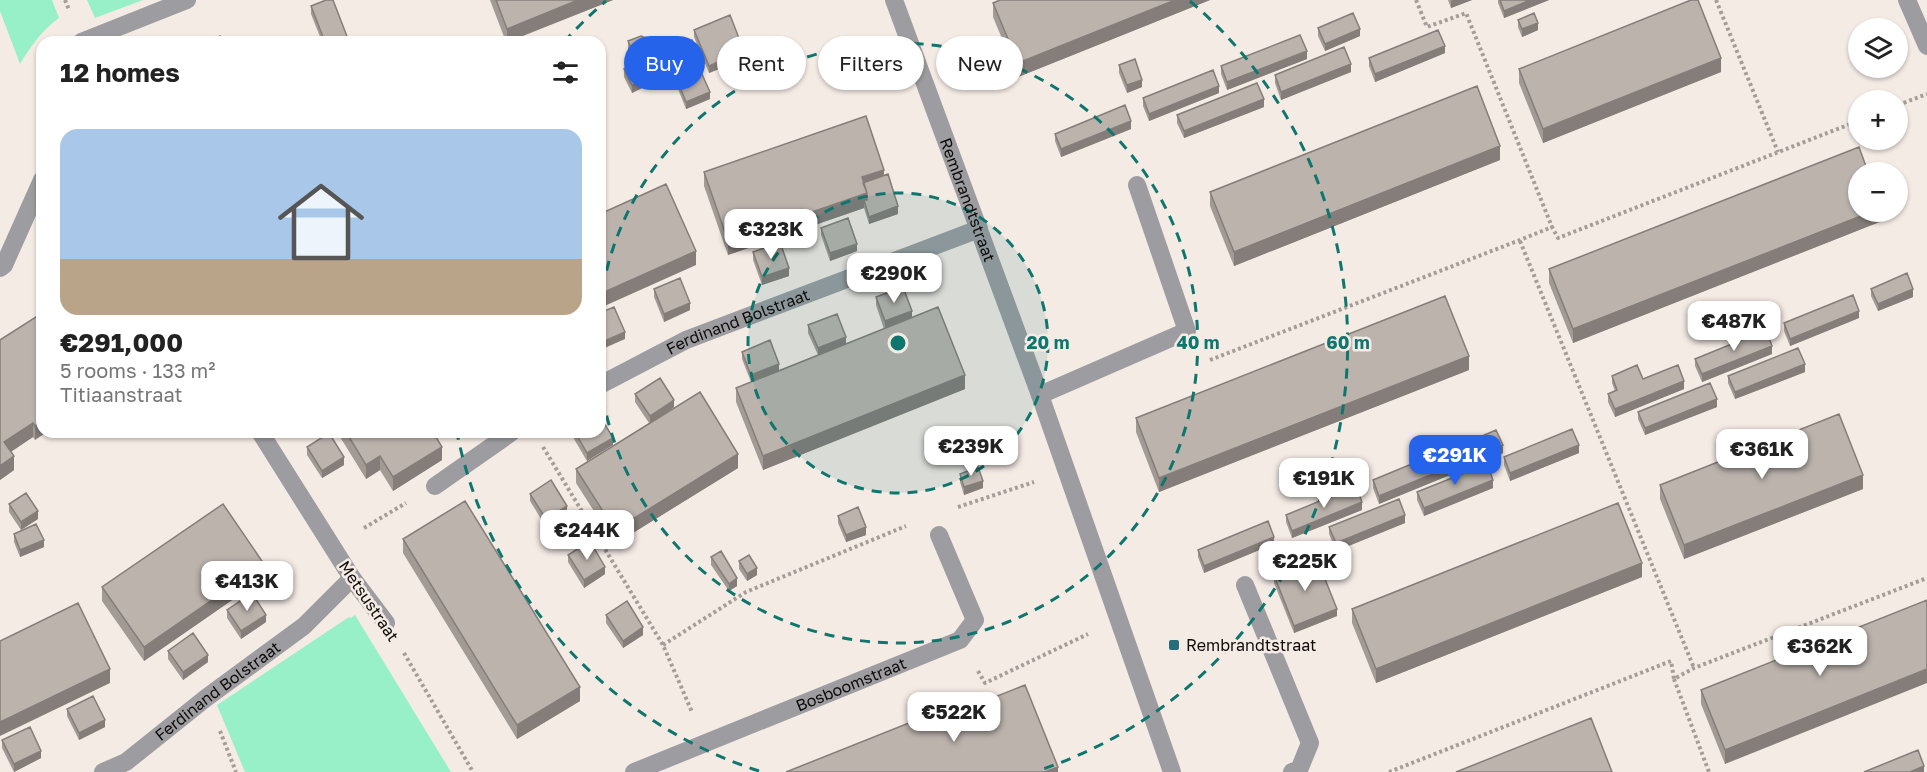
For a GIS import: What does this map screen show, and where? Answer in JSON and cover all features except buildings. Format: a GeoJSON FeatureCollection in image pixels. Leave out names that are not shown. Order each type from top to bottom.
{"type":"FeatureCollection","features":[{"type":"Feature","properties":{"kind":"street"},"geometry":{"type":"LineString","coordinates":[[96,36],[187,0]]}},
{"type":"Feature","properties":{"kind":"street","name":"Rembrandtstraat"},"geometry":{"type":"LineString","coordinates":[[894,0],[1040,395],[1172,772]]}},
{"type":"Feature","properties":{"kind":"street"},"geometry":{"type":"LineString","coordinates":[[1907,0],[1927,46]]}},
{"type":"Feature","properties":{"kind":"street"},"geometry":{"type":"LineString","coordinates":[[1040,395],[1187,331],[1137,185]]}},
{"type":"Feature","properties":{"kind":"street"},"geometry":{"type":"LineString","coordinates":[[0,268],[4,265],[36,193]]}},
{"type":"Feature","properties":{"kind":"street","name":"Ferdinand Bolstraat"},"geometry":{"type":"LineString","coordinates":[[606,382],[686,340],[979,229]]}},
{"type":"Feature","properties":{"kind":"street","name":"Metsustraat"},"geometry":{"type":"LineString","coordinates":[[264,438],[352,578],[386,623]]}},
{"type":"Feature","properties":{"kind":"street"},"geometry":{"type":"LineString","coordinates":[[435,486],[503,438]]}},
{"type":"Feature","properties":{"kind":"street"},"geometry":{"type":"LineString","coordinates":[[939,535],[975,620],[960,640]]}},
{"type":"Feature","properties":{"kind":"street","name":"Ferdinand Bolstraat"},"geometry":{"type":"LineString","coordinates":[[103,772],[126,762],[206,698],[304,626],[352,578]]}},
{"type":"Feature","properties":{"kind":"street"},"geometry":{"type":"LineString","coordinates":[[1245,585],[1310,743],[1299,770],[1292,772]]}},
{"type":"Feature","properties":{"kind":"street","name":"Bosboomstraat"},"geometry":{"type":"LineString","coordinates":[[634,772],[960,640]]}},
{"type":"Feature","properties":{"kind":"path"},"geometry":{"type":"LineString","coordinates":[[1416,0],[1427,27],[1466,13],[1558,238],[1848,125]]}},
{"type":"Feature","properties":{"kind":"path"},"geometry":{"type":"LineString","coordinates":[[1716,0],[1778,152]]}},
{"type":"Feature","properties":{"kind":"path"},"geometry":{"type":"LineString","coordinates":[[1908,101],[1927,94]]}},
{"type":"Feature","properties":{"kind":"path"},"geometry":{"type":"LineString","coordinates":[[1187,331],[1199,364],[1552,226]]}},
{"type":"Feature","properties":{"kind":"path"},"geometry":{"type":"LineString","coordinates":[[1520,240],[1694,668]]}},
{"type":"Feature","properties":{"kind":"path"},"geometry":{"type":"LineString","coordinates":[[540,442],[663,645],[706,743]]}},
{"type":"Feature","properties":{"kind":"path"},"geometry":{"type":"LineString","coordinates":[[954,508],[1066,472]]}},
{"type":"Feature","properties":{"kind":"path"},"geometry":{"type":"LineString","coordinates":[[333,546],[435,486]]}},
{"type":"Feature","properties":{"kind":"path"},"geometry":{"type":"LineString","coordinates":[[663,645],[746,592],[909,525]]}},
{"type":"Feature","properties":{"kind":"path"},"geometry":{"type":"LineString","coordinates":[[1674,679],[1694,668],[1927,578]]}},
{"type":"Feature","properties":{"kind":"path"},"geometry":{"type":"LineString","coordinates":[[960,640],[985,683],[1118,620]]}},
{"type":"Feature","properties":{"kind":"path","name":"Metsustraat"},"geometry":{"type":"LineString","coordinates":[[386,623],[473,772]]}},
{"type":"Feature","properties":{"kind":"path"},"geometry":{"type":"LineString","coordinates":[[1389,772],[1671,661],[1674,679],[1709,772]]}},
{"type":"Feature","properties":{"kind":"green space"},"geometry":{"type":"Polygon","coordinates":[[[0,0],[52,0],[59,18],[40,36],[36,36],[36,40],[20,64],[0,11],[0,0]]]}},
{"type":"Feature","properties":{"kind":"green space"},"geometry":{"type":"Polygon","coordinates":[[[87,0],[143,0],[95,18],[87,0]]]}},
{"type":"Feature","properties":{"kind":"green space"},"geometry":{"type":"Polygon","coordinates":[[[355,615],[451,772],[245,772],[217,705],[355,615]]]}},
{"type":"Feature","properties":{"kind":"place","name":"Rembrandtstraat"},"geometry":{"type":"Point","coordinates":[1174,645]}}]}
